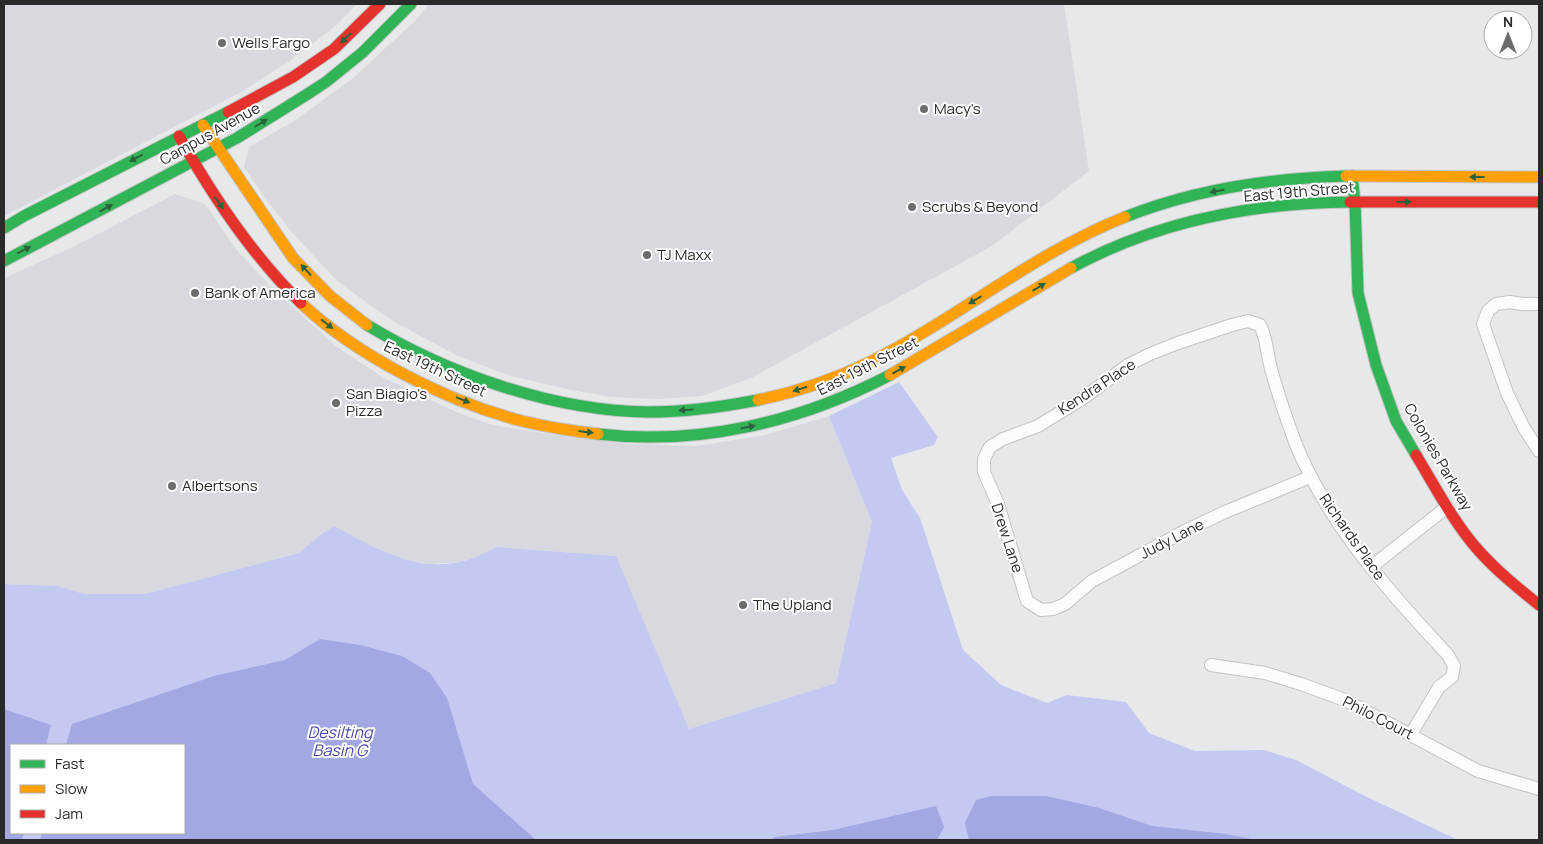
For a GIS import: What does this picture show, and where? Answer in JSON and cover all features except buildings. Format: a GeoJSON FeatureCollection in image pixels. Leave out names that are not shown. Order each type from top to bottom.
{"type":"FeatureCollection","features":[{"type":"Feature","properties":{"kind":"main road","name":"Campus Avenue"},"geometry":{"type":"LineString","coordinates":[[4,228],[293,78],[334,49],[380,4]]}},
{"type":"Feature","properties":{"kind":"main road","name":"Campus Avenue"},"geometry":{"type":"LineString","coordinates":[[4,261],[238,138],[326,82],[363,52],[411,4]]}},
{"type":"Feature","properties":{"kind":"main road","name":"East 19th Street"},"geometry":{"type":"LineString","coordinates":[[203,125],[287,250],[347,310],[361,320],[384,335],[454,368],[533,394],[577,404],[619,410],[667,411],[710,408],[800,389],[848,372],[901,346],[1093,230],[1146,209],[1207,193],[1266,182],[1352,176],[1539,177]]}},
{"type":"Feature","properties":{"kind":"main road","name":"East 19th Street"},"geometry":{"type":"LineString","coordinates":[[179,136],[205,183],[263,263],[299,301],[327,325],[375,359],[440,391],[518,420],[580,431],[618,435],[668,437],[718,433],[762,424],[809,411],[860,391],[910,364],[1094,256],[1147,234],[1210,217],[1262,207],[1322,202],[1539,202]]}},
{"type":"Feature","properties":{"kind":"main road","name":"Colonies Parkway"},"geometry":{"type":"LineString","coordinates":[[1352,176],[1355,202],[1358,293],[1376,365],[1396,421],[1447,507],[1479,551],[1539,606]]}},
{"type":"Feature","properties":{"kind":"street"},"geometry":{"type":"LineString","coordinates":[[1539,304],[1510,302],[1496,304],[1488,311],[1484,324],[1507,393],[1524,428],[1539,450]]}},
{"type":"Feature","properties":{"kind":"street","name":"Kendra Place"},"geometry":{"type":"LineString","coordinates":[[984,459],[990,447],[1003,439],[1038,426],[1082,399],[1128,365],[1178,343],[1248,321]]}},
{"type":"Feature","properties":{"kind":"street","name":"Richards Place"},"geometry":{"type":"LineString","coordinates":[[1248,321],[1260,325],[1266,338],[1268,356],[1278,395],[1310,477],[1371,567],[1387,588],[1448,655],[1454,666],[1452,677],[1439,686],[1411,734]]}},
{"type":"Feature","properties":{"kind":"street","name":"Drew Lane"},"geometry":{"type":"LineString","coordinates":[[984,459],[984,472],[998,504],[1027,601],[1041,610]]}},
{"type":"Feature","properties":{"kind":"street","name":"Judy Lane"},"geometry":{"type":"LineString","coordinates":[[1041,610],[1053,609],[1065,604],[1092,581],[1183,532],[1225,512],[1310,477]]}},
{"type":"Feature","properties":{"kind":"street"},"geometry":{"type":"LineString","coordinates":[[1371,567],[1447,507]]}},
{"type":"Feature","properties":{"kind":"street","name":"Philo Court"},"geometry":{"type":"LineString","coordinates":[[1211,666],[1265,673],[1345,700],[1478,771],[1539,789]]}},
{"type":"Feature","properties":{"kind":"shaded area"},"geometry":{"type":"Polygon","coordinates":[[[4,4],[357,4],[338,24],[290,61],[239,93],[4,216],[4,4]]]}},
{"type":"Feature","properties":{"kind":"shaded area"},"geometry":{"type":"Polygon","coordinates":[[[429,4],[1064,4],[1089,171],[992,246],[753,377],[702,396],[657,399],[611,397],[571,390],[508,375],[456,355],[391,320],[337,281],[291,231],[244,167],[249,147],[294,121],[352,79],[415,21],[429,4]]]}},
{"type":"Feature","properties":{"kind":"shaded area"},"geometry":{"type":"Polygon","coordinates":[[[175,194],[205,204],[235,248],[274,290],[337,347],[386,379],[459,413],[492,425],[568,437],[630,444],[696,446],[765,435],[829,416],[872,522],[836,683],[689,729],[615,556],[496,547],[482,555],[460,562],[430,564],[395,557],[367,544],[319,536],[299,553],[145,594],[84,594],[58,586],[4,584],[4,278],[73,247],[175,194]]]}},
{"type":"Feature","properties":{"kind":"shaded area"},"geometry":{"type":"Polygon","coordinates":[[[899,382],[938,437],[934,445],[891,458],[902,490],[920,518],[963,650],[1001,685],[1047,703],[1067,695],[1126,702],[1149,733],[1195,751],[1264,750],[1296,760],[1365,796],[1458,840],[4,840],[4,584],[58,586],[84,594],[145,594],[299,553],[334,526],[393,555],[433,564],[453,563],[474,558],[496,547],[616,556],[689,729],[836,683],[872,522],[829,416],[899,382]]]}},
{"type":"Feature","properties":{"kind":"water","name":"Desilting Basin G"},"geometry":{"type":"Polygon","coordinates":[[[320,639],[360,645],[402,656],[430,673],[447,698],[473,784],[536,840],[40,840],[42,834],[185,834],[185,744],[66,744],[72,724],[214,676],[285,660],[320,639]]]}},
{"type":"Feature","properties":{"kind":"water"},"geometry":{"type":"Polygon","coordinates":[[[4,709],[51,725],[46,744],[10,744],[10,834],[24,834],[22,840],[4,840],[4,709]]]}},
{"type":"Feature","properties":{"kind":"water"},"geometry":{"type":"Polygon","coordinates":[[[991,796],[1046,796],[1099,808],[1152,826],[1226,834],[1257,840],[969,840],[965,823],[976,800],[991,796]]]}},
{"type":"Feature","properties":{"kind":"water"},"geometry":{"type":"Polygon","coordinates":[[[936,806],[944,827],[937,840],[770,840],[775,837],[833,830],[936,806]]]}},
{"type":"Feature","properties":{"kind":"traffic: fast"},"geometry":{"type":"LineString","coordinates":[[4,261],[237,138],[306,95],[326,82],[363,52],[411,4]]}},
{"type":"Feature","properties":{"kind":"traffic: fast"},"geometry":{"type":"LineString","coordinates":[[4,228],[228,112]]}},
{"type":"Feature","properties":{"kind":"traffic: fast"},"geometry":{"type":"LineString","coordinates":[[1125,217],[1152,207],[1206,192],[1262,182],[1346,176]]}},
{"type":"Feature","properties":{"kind":"traffic: fast"},"geometry":{"type":"LineString","coordinates":[[1352,176],[1355,202],[1358,293],[1376,365],[1396,421],[1416,455]]}},
{"type":"Feature","properties":{"kind":"traffic: fast"},"geometry":{"type":"LineString","coordinates":[[1071,268],[1137,238],[1206,218],[1278,206],[1350,202]]}},
{"type":"Feature","properties":{"kind":"traffic: fast"},"geometry":{"type":"LineString","coordinates":[[367,325],[398,343],[466,374],[539,397],[575,405],[612,410],[662,412],[704,409],[758,400]]}},
{"type":"Feature","properties":{"kind":"traffic: fast"},"geometry":{"type":"LineString","coordinates":[[598,434],[636,437],[674,436],[748,427],[821,406],[856,392],[890,375]]}},
{"type":"Feature","properties":{"kind":"traffic: slow"},"geometry":{"type":"LineString","coordinates":[[203,125],[293,258],[330,296],[367,325]]}},
{"type":"Feature","properties":{"kind":"traffic: slow"},"geometry":{"type":"LineString","coordinates":[[1346,176],[1539,177]]}},
{"type":"Feature","properties":{"kind":"traffic: slow"},"geometry":{"type":"LineString","coordinates":[[758,400],[816,384],[870,362],[934,326],[1059,249],[1125,217]]}},
{"type":"Feature","properties":{"kind":"traffic: slow"},"geometry":{"type":"LineString","coordinates":[[890,375],[1071,268]]}},
{"type":"Feature","properties":{"kind":"traffic: slow"},"geometry":{"type":"LineString","coordinates":[[301,303],[324,323],[376,359],[434,389],[494,413],[522,421],[598,434]]}},
{"type":"Feature","properties":{"kind":"traffic: jam"},"geometry":{"type":"LineString","coordinates":[[228,112],[293,77],[334,49],[380,4]]}},
{"type":"Feature","properties":{"kind":"traffic: jam"},"geometry":{"type":"LineString","coordinates":[[179,136],[219,203],[249,245],[301,303]]}},
{"type":"Feature","properties":{"kind":"traffic: jam"},"geometry":{"type":"LineString","coordinates":[[1350,202],[1539,202]]}},
{"type":"Feature","properties":{"kind":"traffic: jam"},"geometry":{"type":"LineString","coordinates":[[1416,455],[1461,529],[1470,540],[1500,572],[1539,605]]}},
{"type":"Feature","properties":{"kind":"place","name":"Wells Fargo"},"geometry":{"type":"Point","coordinates":[222,43]}},
{"type":"Feature","properties":{"kind":"place","name":"Macy's"},"geometry":{"type":"Point","coordinates":[924,109]}},
{"type":"Feature","properties":{"kind":"place","name":"Scrubs & Beyond"},"geometry":{"type":"Point","coordinates":[912,207]}},
{"type":"Feature","properties":{"kind":"place","name":"TJ Maxx"},"geometry":{"type":"Point","coordinates":[647,255]}},
{"type":"Feature","properties":{"kind":"place","name":"Bank of America"},"geometry":{"type":"Point","coordinates":[195,293]}},
{"type":"Feature","properties":{"kind":"place","name":"San Biagio's Pizza"},"geometry":{"type":"Point","coordinates":[336,403]}},
{"type":"Feature","properties":{"kind":"place","name":"Albertsons"},"geometry":{"type":"Point","coordinates":[172,486]}},
{"type":"Feature","properties":{"kind":"place","name":"The Upland"},"geometry":{"type":"Point","coordinates":[743,605]}}]}
